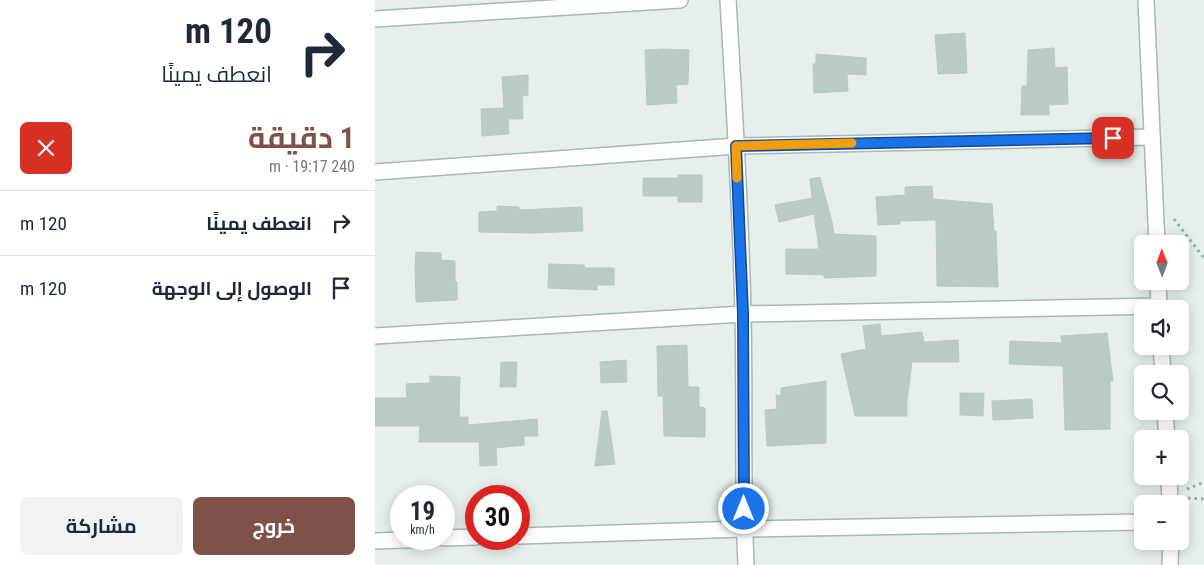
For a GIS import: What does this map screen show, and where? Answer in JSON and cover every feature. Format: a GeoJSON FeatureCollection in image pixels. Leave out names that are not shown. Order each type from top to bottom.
{"type":"FeatureCollection","features":[{"type":"Feature","properties":{"kind":"street"},"geometry":{"type":"LineString","coordinates":[[375,20],[680,0]]}},
{"type":"Feature","properties":{"kind":"street"},"geometry":{"type":"LineString","coordinates":[[728,0],[743,314],[744,529],[746,565]]}},
{"type":"Feature","properties":{"kind":"street"},"geometry":{"type":"LineString","coordinates":[[1146,0],[1157,235]]}},
{"type":"Feature","properties":{"kind":"street"},"geometry":{"type":"LineString","coordinates":[[375,172],[736,146],[1152,137]]}},
{"type":"Feature","properties":{"kind":"street"},"geometry":{"type":"LineString","coordinates":[[375,336],[743,314],[1134,307]]}},
{"type":"Feature","properties":{"kind":"street"},"geometry":{"type":"LineString","coordinates":[[530,536],[744,529],[1134,522]]}},
{"type":"Feature","properties":{"kind":"street"},"geometry":{"type":"LineString","coordinates":[[375,541],[390,540]]}},
{"type":"Feature","properties":{"kind":"street"},"geometry":{"type":"LineString","coordinates":[[1170,565],[1171,550]]}},
{"type":"Feature","properties":{"kind":"path"},"geometry":{"type":"LineString","coordinates":[[1173,219],[1204,258]]}},
{"type":"Feature","properties":{"kind":"building"},"geometry":{"type":"Polygon","coordinates":[[[965,33],[967,73],[938,74],[935,35],[965,33]]]}},
{"type":"Feature","properties":{"kind":"building"},"geometry":{"type":"Polygon","coordinates":[[[1054,48],[1055,68],[1067,67],[1068,104],[1049,105],[1049,115],[1021,115],[1022,86],[1027,86],[1028,50],[1054,48]]]}},
{"type":"Feature","properties":{"kind":"building"},"geometry":{"type":"Polygon","coordinates":[[[645,50],[689,50],[688,84],[676,85],[677,103],[647,105],[645,50]]]}},
{"type":"Feature","properties":{"kind":"building"},"geometry":{"type":"Polygon","coordinates":[[[816,54],[866,58],[866,75],[847,74],[848,91],[814,93],[813,64],[816,64],[816,54]]]}},
{"type":"Feature","properties":{"kind":"building"},"geometry":{"type":"Polygon","coordinates":[[[528,75],[528,95],[522,96],[523,119],[508,119],[509,134],[482,136],[481,109],[504,108],[502,77],[528,75]]]}},
{"type":"Feature","properties":{"kind":"building"},"geometry":{"type":"Polygon","coordinates":[[[678,175],[702,175],[702,202],[678,202],[678,196],[643,196],[643,178],[678,178],[678,175]]]}},
{"type":"Feature","properties":{"kind":"building"},"geometry":{"type":"Polygon","coordinates":[[[820,177],[834,234],[876,236],[876,276],[824,278],[824,275],[786,274],[786,249],[819,249],[814,214],[779,222],[775,205],[812,198],[810,179],[820,177]]]}},
{"type":"Feature","properties":{"kind":"building"},"geometry":{"type":"Polygon","coordinates":[[[932,186],[933,199],[992,204],[994,231],[996,231],[998,287],[937,286],[936,220],[900,221],[900,224],[878,225],[876,197],[905,195],[905,187],[932,186]]]}},
{"type":"Feature","properties":{"kind":"building"},"geometry":{"type":"Polygon","coordinates":[[[497,206],[519,207],[519,210],[582,207],[583,231],[534,233],[479,232],[479,212],[497,211],[497,206]]]}},
{"type":"Feature","properties":{"kind":"building"},"geometry":{"type":"Polygon","coordinates":[[[416,252],[441,253],[441,260],[455,261],[457,300],[416,302],[416,252]]]}},
{"type":"Feature","properties":{"kind":"building"},"geometry":{"type":"Polygon","coordinates":[[[549,264],[584,265],[585,268],[614,268],[614,285],[597,285],[597,290],[548,288],[549,264]]]}},
{"type":"Feature","properties":{"kind":"building"},"geometry":{"type":"Polygon","coordinates":[[[880,324],[881,336],[922,332],[924,342],[958,340],[959,362],[912,362],[907,416],[855,416],[841,354],[866,349],[863,326],[880,324]]]}},
{"type":"Feature","properties":{"kind":"building"},"geometry":{"type":"Polygon","coordinates":[[[1107,333],[1113,381],[1110,381],[1110,429],[1065,430],[1063,366],[1009,364],[1010,341],[1062,343],[1061,336],[1107,333]]]}},
{"type":"Feature","properties":{"kind":"building"},"geometry":{"type":"Polygon","coordinates":[[[687,345],[688,387],[699,387],[699,407],[705,408],[705,437],[664,436],[663,396],[658,396],[657,346],[687,345]]]}},
{"type":"Feature","properties":{"kind":"building"},"geometry":{"type":"Polygon","coordinates":[[[626,360],[627,382],[601,383],[600,362],[626,360]]]}},
{"type":"Feature","properties":{"kind":"building"},"geometry":{"type":"Polygon","coordinates":[[[501,362],[517,362],[516,387],[500,387],[501,362]]]}},
{"type":"Feature","properties":{"kind":"building"},"geometry":{"type":"Polygon","coordinates":[[[430,376],[460,377],[459,417],[468,417],[468,425],[537,419],[538,436],[524,436],[524,445],[496,448],[497,465],[480,466],[479,442],[419,442],[420,426],[375,426],[375,398],[407,398],[406,384],[430,383],[430,376]]]}},
{"type":"Feature","properties":{"kind":"building"},"geometry":{"type":"Polygon","coordinates":[[[826,381],[826,443],[767,446],[765,410],[777,409],[776,395],[781,395],[781,388],[826,381]]]}},
{"type":"Feature","properties":{"kind":"building"},"geometry":{"type":"Polygon","coordinates":[[[960,393],[984,393],[983,416],[960,415],[960,393]]]}},
{"type":"Feature","properties":{"kind":"building"},"geometry":{"type":"Polygon","coordinates":[[[1032,399],[1033,418],[993,420],[992,401],[1032,399]]]}},
{"type":"Feature","properties":{"kind":"building"},"geometry":{"type":"Polygon","coordinates":[[[602,411],[607,411],[615,464],[595,466],[602,411]]]}},
{"type":"Feature","properties":{"kind":"slow traffic"},"geometry":{"type":"LineString","coordinates":[[737,178],[736,146],[852,143]]}},
{"type":"Feature","properties":{"kind":"route"},"geometry":{"type":"LineString","coordinates":[[744,509],[743,314],[736,146],[1113,138]]}}]}
